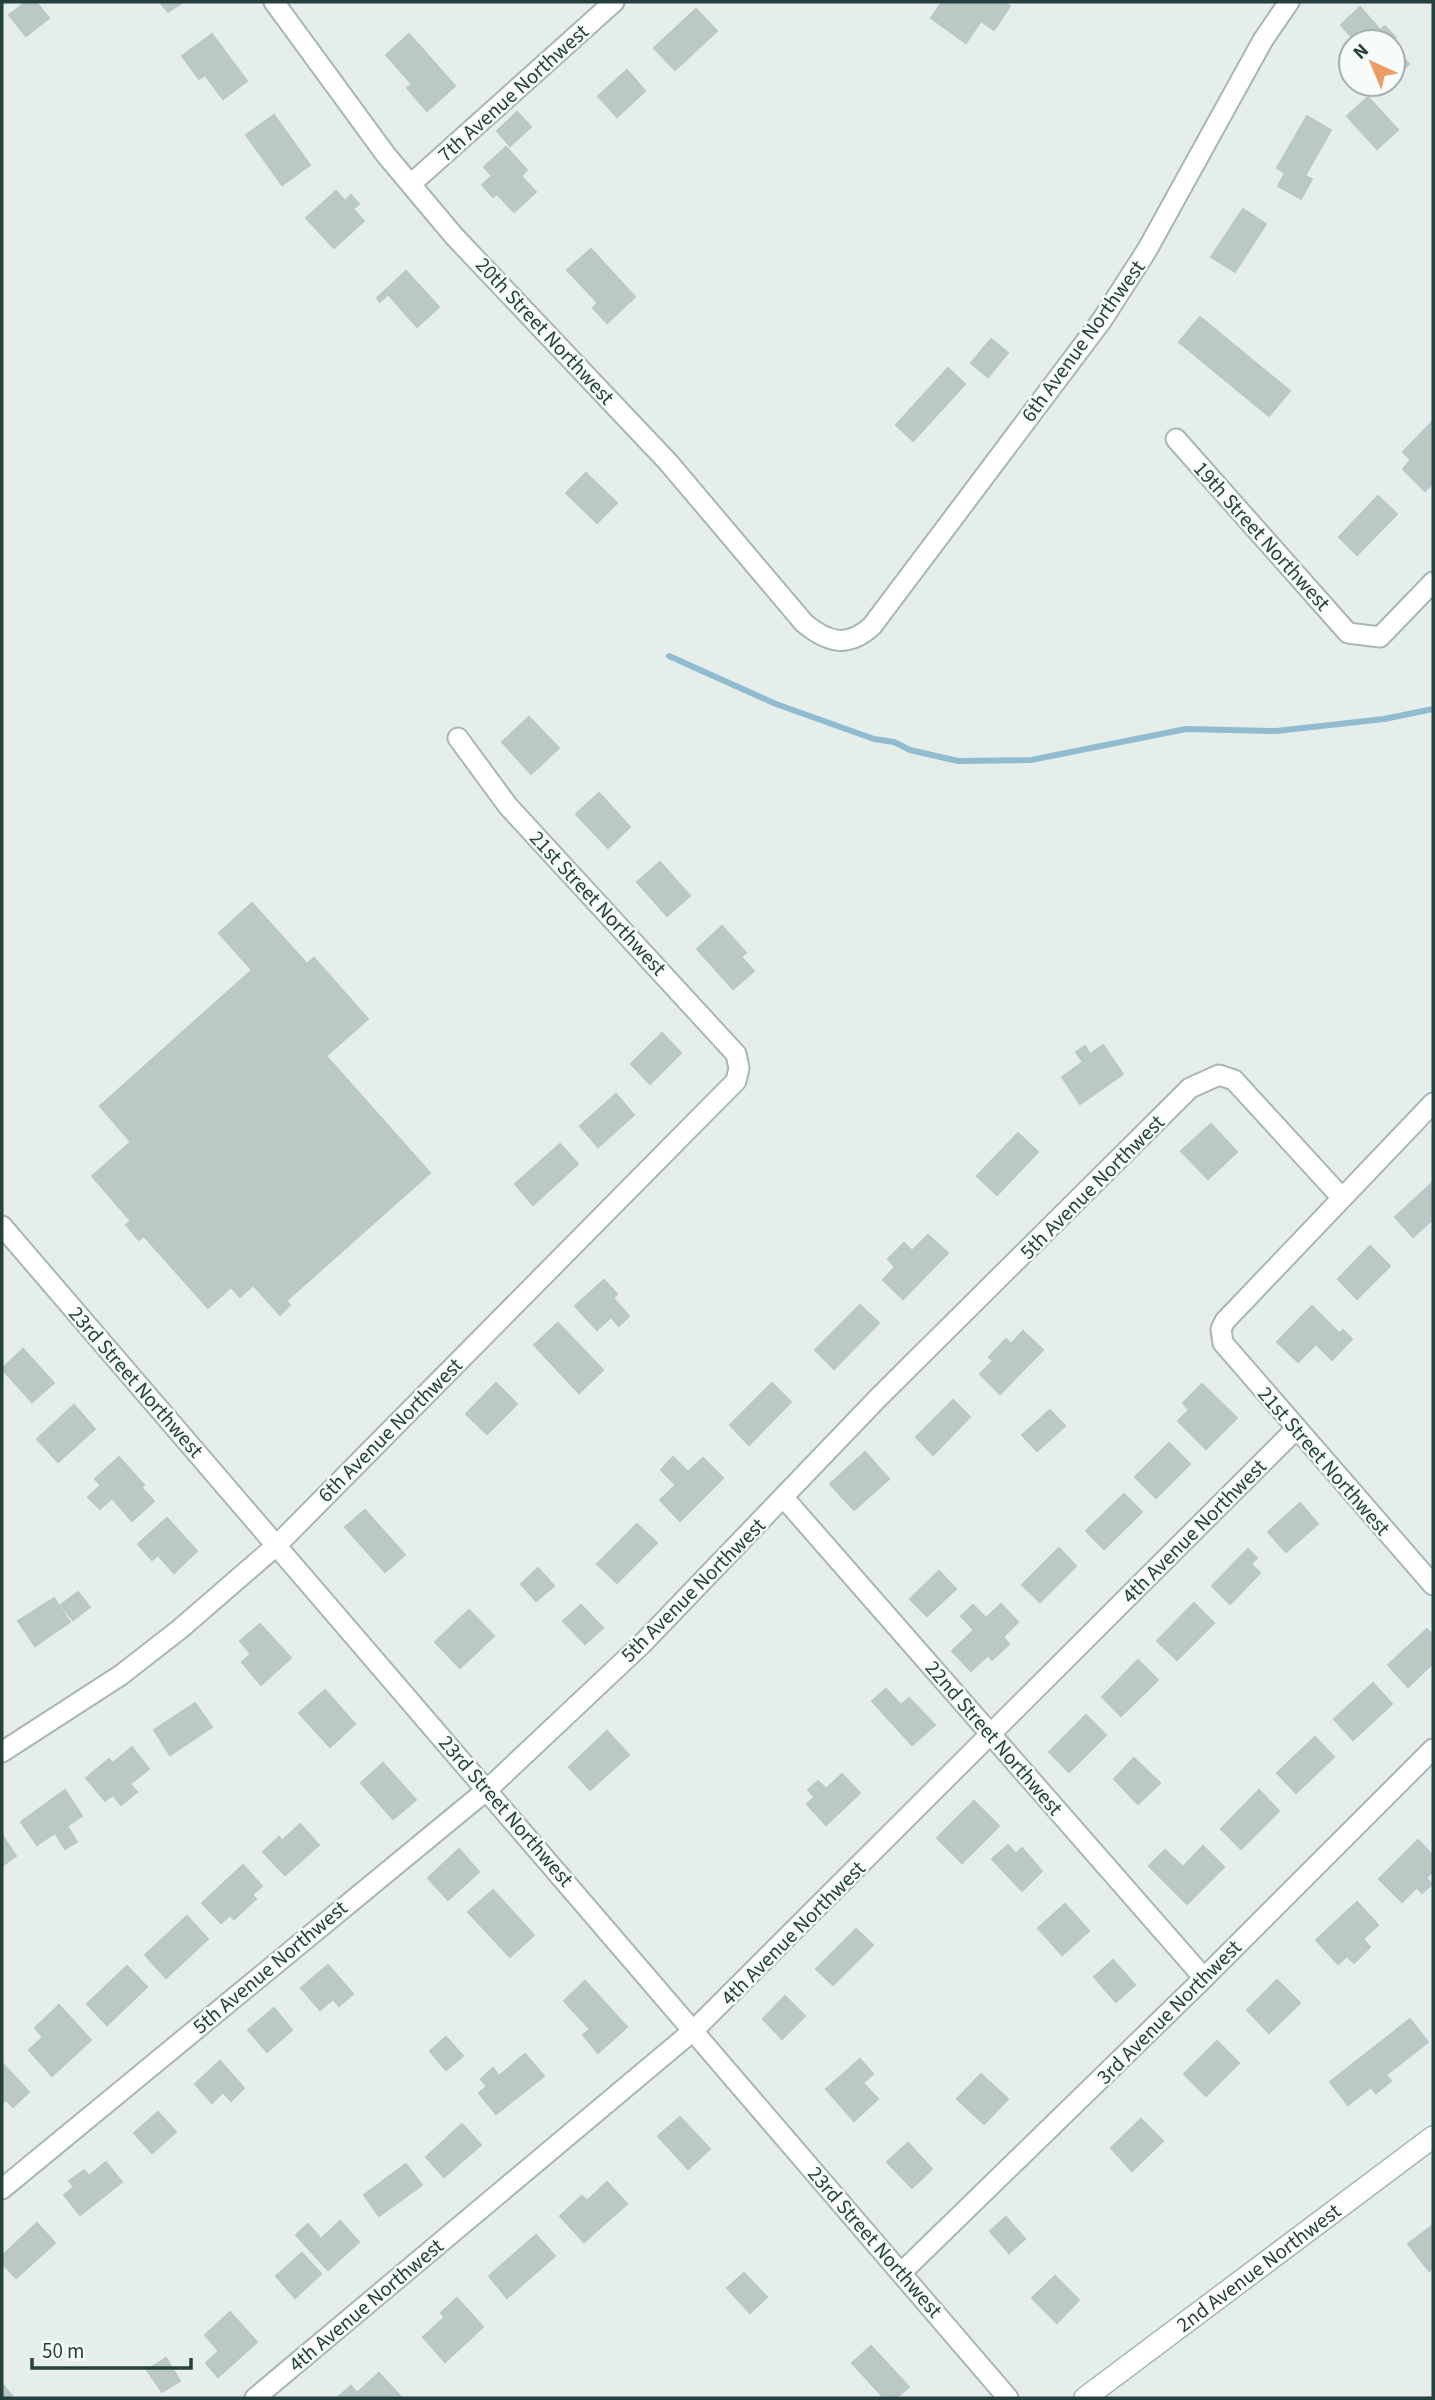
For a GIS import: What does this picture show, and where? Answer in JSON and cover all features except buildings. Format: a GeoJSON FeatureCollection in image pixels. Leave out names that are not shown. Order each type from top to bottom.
{"type":"FeatureCollection","features":[{"type":"Feature","properties":{"kind":"main road","name":"2nd Avenue Northwest"},"geometry":{"type":"LineString","coordinates":[[1085,2398],[1433,2137]]}},
{"type":"Feature","properties":{"kind":"street","name":"20th Street Northwest"},"geometry":{"type":"LineString","coordinates":[[274,2],[411,184],[454,236],[668,462],[804,623],[818,635],[835,642]]}},
{"type":"Feature","properties":{"kind":"street","name":"7th Avenue Northwest"},"geometry":{"type":"LineString","coordinates":[[411,184],[614,2]]}},
{"type":"Feature","properties":{"kind":"street","name":"6th Avenue Northwest"},"geometry":{"type":"LineString","coordinates":[[835,642],[856,638],[872,626],[1101,320],[1161,228],[1263,40],[1289,2]]}},
{"type":"Feature","properties":{"kind":"street","name":"19th Street Northwest"},"geometry":{"type":"LineString","coordinates":[[1176,439],[1348,633],[1380,637],[1433,582]]}},
{"type":"Feature","properties":{"kind":"street","name":"21st Street Northwest"},"geometry":{"type":"LineString","coordinates":[[458,738],[508,806],[736,1054],[739,1068]]}},
{"type":"Feature","properties":{"kind":"street","name":"6th Avenue Northwest"},"geometry":{"type":"LineString","coordinates":[[2,1752],[121,1675],[180,1629],[277,1545],[736,1081],[739,1068]]}},
{"type":"Feature","properties":{"kind":"street","name":"5th Avenue Northwest"},"geometry":{"type":"LineString","coordinates":[[2,2189],[488,1789],[642,1644],[879,1397],[1190,1088],[1202,1080],[1219,1075],[1234,1080],[1342,1198]]}},
{"type":"Feature","properties":{"kind":"street"},"geometry":{"type":"LineString","coordinates":[[1342,1198],[1433,1103]]}},
{"type":"Feature","properties":{"kind":"street","name":"21st Street Northwest"},"geometry":{"type":"LineString","coordinates":[[1342,1198],[1225,1321],[1221,1329],[1223,1343],[1296,1429],[1431,1578]]}},
{"type":"Feature","properties":{"kind":"street","name":"23rd Street Northwest"},"geometry":{"type":"LineString","coordinates":[[2,1226],[1008,2398]]}},
{"type":"Feature","properties":{"kind":"street","name":"4th Avenue Northwest"},"geometry":{"type":"LineString","coordinates":[[255,2398],[694,2030],[1296,1429]]}},
{"type":"Feature","properties":{"kind":"street","name":"22nd Street Northwest"},"geometry":{"type":"LineString","coordinates":[[784,1498],[1204,1978]]}},
{"type":"Feature","properties":{"kind":"street","name":"3rd Avenue Northwest"},"geometry":{"type":"LineString","coordinates":[[902,2272],[1204,1978],[1433,1749]]}},
{"type":"Feature","properties":{"kind":"waterway"},"geometry":{"type":"LineString","coordinates":[[669,656],[776,704],[874,739],[894,742],[910,750],[958,761],[1031,760],[1186,729],[1276,731],[1384,719],[1433,709]]}}]}
